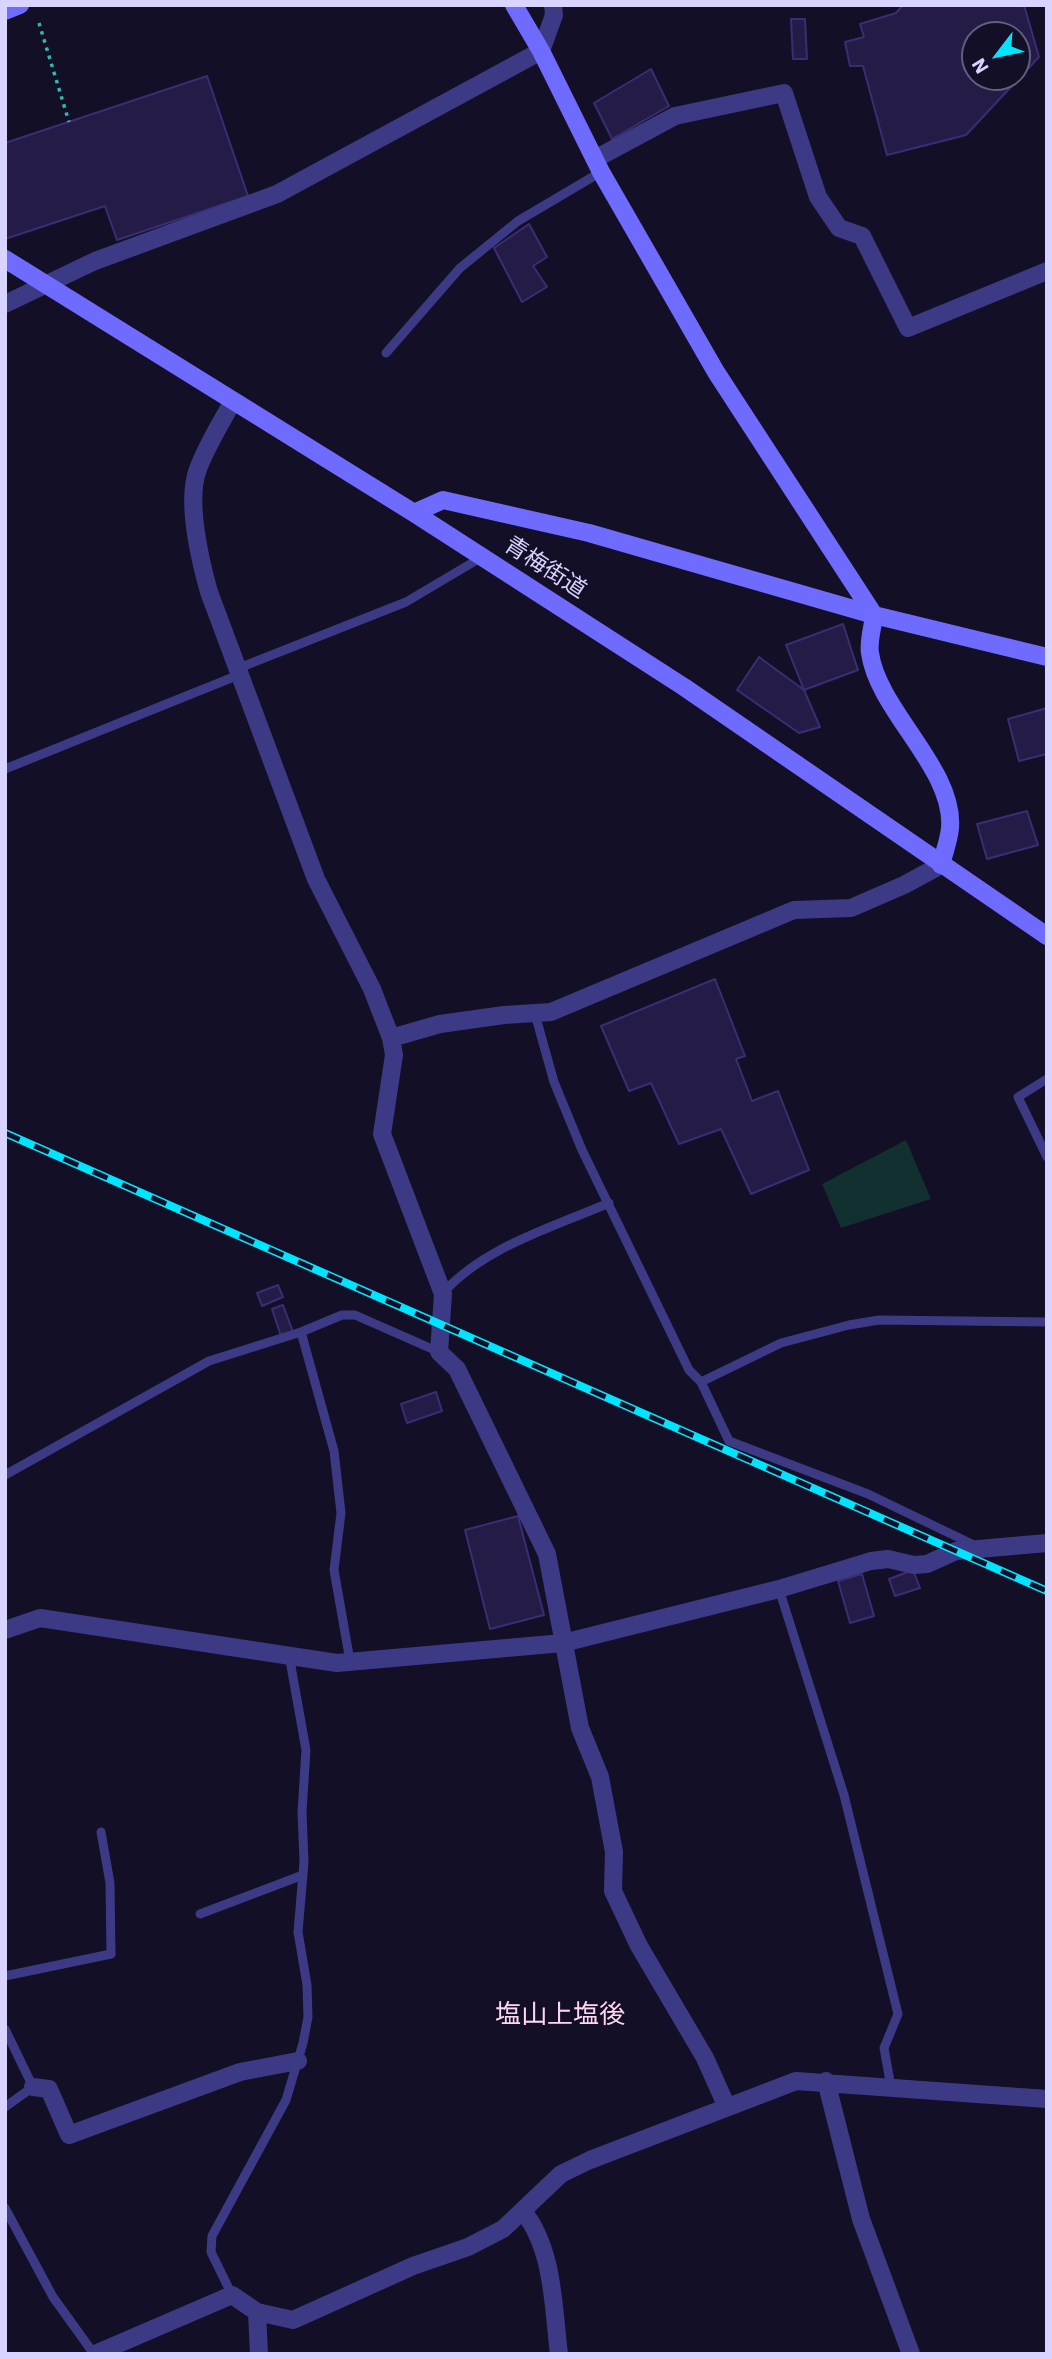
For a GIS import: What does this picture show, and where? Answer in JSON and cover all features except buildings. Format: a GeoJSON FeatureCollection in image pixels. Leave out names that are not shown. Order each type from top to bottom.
{"type":"FeatureCollection","features":[{"type":"Feature","properties":{"kind":"street"},"geometry":{"type":"LineString","coordinates":[[5,11],[20,5]]}},
{"type":"Feature","properties":{"kind":"street"},"geometry":{"type":"LineString","coordinates":[[391,1038],[440,1024],[504,1014],[551,1012],[794,911],[850,908],[904,885],[941,865],[950,827],[948,810],[935,772],[880,686],[869,651],[874,615],[716,372],[598,165],[541,51],[514,5]]}},
{"type":"Feature","properties":{"kind":"street"},"geometry":{"type":"LineString","coordinates":[[5,304],[94,261],[277,194],[541,51],[554,15],[553,5]]}},
{"type":"Feature","properties":{"kind":"street"},"geometry":{"type":"LineString","coordinates":[[598,165],[675,116],[784,93],[818,197],[839,228],[862,236],[908,328],[1047,271]]}},
{"type":"Feature","properties":{"kind":"street","name":"青梅街道"},"geometry":{"type":"LineString","coordinates":[[5,258],[414,513],[684,687],[1047,936]]}},
{"type":"Feature","properties":{"kind":"street"},"geometry":{"type":"LineString","coordinates":[[233,401],[198,469],[193,493],[203,569],[316,879],[372,989],[391,1038],[394,1055],[382,1134],[443,1294],[439,1352],[457,1368],[547,1554],[580,1728],[600,1777],[614,1852],[613,1891],[639,1946],[705,2058],[726,2105]]}},
{"type":"Feature","properties":{"kind":"street"},"geometry":{"type":"LineString","coordinates":[[414,513],[443,500],[589,533],[874,615],[1047,657]]}},
{"type":"Feature","properties":{"kind":"street"},"geometry":{"type":"LineString","coordinates":[[5,1630],[40,1618],[337,1663],[563,1643],[779,1589],[871,1561],[888,1559],[914,1565],[927,1564],[956,1550],[1047,1543]]}},
{"type":"Feature","properties":{"kind":"street"},"geometry":{"type":"LineString","coordinates":[[33,2087],[49,2089],[69,2135],[240,2072],[298,2061]]}},
{"type":"Feature","properties":{"kind":"street"},"geometry":{"type":"LineString","coordinates":[[94,2354],[232,2295],[257,2312],[293,2320],[413,2266],[468,2247],[503,2229],[561,2174],[726,2105],[796,2081],[827,2081],[1047,2099]]}},
{"type":"Feature","properties":{"kind":"street"},"geometry":{"type":"LineString","coordinates":[[827,2081],[861,2219],[911,2354]]}},
{"type":"Feature","properties":{"kind":"street"},"geometry":{"type":"LineString","coordinates":[[523,2211],[534,2224],[548,2266],[559,2354]]}},
{"type":"Feature","properties":{"kind":"street"},"geometry":{"type":"LineString","coordinates":[[257,2312],[259,2354]]}},
{"type":"Feature","properties":{"kind":"lane"},"geometry":{"type":"LineString","coordinates":[[386,354],[460,268],[518,221],[598,165]]}},
{"type":"Feature","properties":{"kind":"lane"},"geometry":{"type":"LineString","coordinates":[[5,769],[406,602],[482,557]]}},
{"type":"Feature","properties":{"kind":"lane"},"geometry":{"type":"LineString","coordinates":[[535,1014],[554,1082],[690,1370],[701,1382],[729,1441],[868,1494],[981,1549]]}},
{"type":"Feature","properties":{"kind":"lane"},"geometry":{"type":"LineString","coordinates":[[1047,1079],[1017,1097],[1047,1157]]}},
{"type":"Feature","properties":{"kind":"lane"},"geometry":{"type":"LineString","coordinates":[[443,1294],[457,1278],[510,1245],[609,1203]]}},
{"type":"Feature","properties":{"kind":"lane"},"geometry":{"type":"LineString","coordinates":[[5,1475],[209,1360],[301,1332],[342,1315],[355,1314],[439,1352]]}},
{"type":"Feature","properties":{"kind":"lane"},"geometry":{"type":"LineString","coordinates":[[701,1382],[781,1343],[849,1325],[879,1320],[1047,1322]]}},
{"type":"Feature","properties":{"kind":"lane"},"geometry":{"type":"LineString","coordinates":[[301,1332],[334,1451],[341,1513],[334,1570],[350,1661]]}},
{"type":"Feature","properties":{"kind":"lane"},"geometry":{"type":"LineString","coordinates":[[779,1589],[844,1795],[898,2014],[884,2048],[891,2087]]}},
{"type":"Feature","properties":{"kind":"lane"},"geometry":{"type":"LineString","coordinates":[[232,2295],[211,2252],[212,2236],[286,2099],[308,2017],[307,1985],[298,1932],[303,1875],[306,1750],[289,1655]]}},
{"type":"Feature","properties":{"kind":"lane"},"geometry":{"type":"LineString","coordinates":[[5,1976],[111,1954],[110,1883],[102,1832]]}},
{"type":"Feature","properties":{"kind":"lane"},"geometry":{"type":"LineString","coordinates":[[200,1914],[303,1875]]}},
{"type":"Feature","properties":{"kind":"lane"},"geometry":{"type":"LineString","coordinates":[[5,2029],[33,2087],[5,2108]]}},
{"type":"Feature","properties":{"kind":"lane"},"geometry":{"type":"LineString","coordinates":[[5,2208],[53,2297],[94,2354]]}},
{"type":"Feature","properties":{"kind":"path"},"geometry":{"type":"LineString","coordinates":[[39,23],[69,121]]}},
{"type":"Feature","properties":{"kind":"green space"},"geometry":{"type":"Polygon","coordinates":[[[906,1140],[931,1199],[841,1228],[822,1184],[906,1140]]]}},
{"type":"Feature","properties":{"kind":"railway"},"geometry":{"type":"LineString","coordinates":[[5,1133],[1047,1591]]}},
{"type":"Feature","properties":{"kind":"district","name":"塩山上塩後"},"geometry":{"type":"Point","coordinates":[560,2015]}}]}
